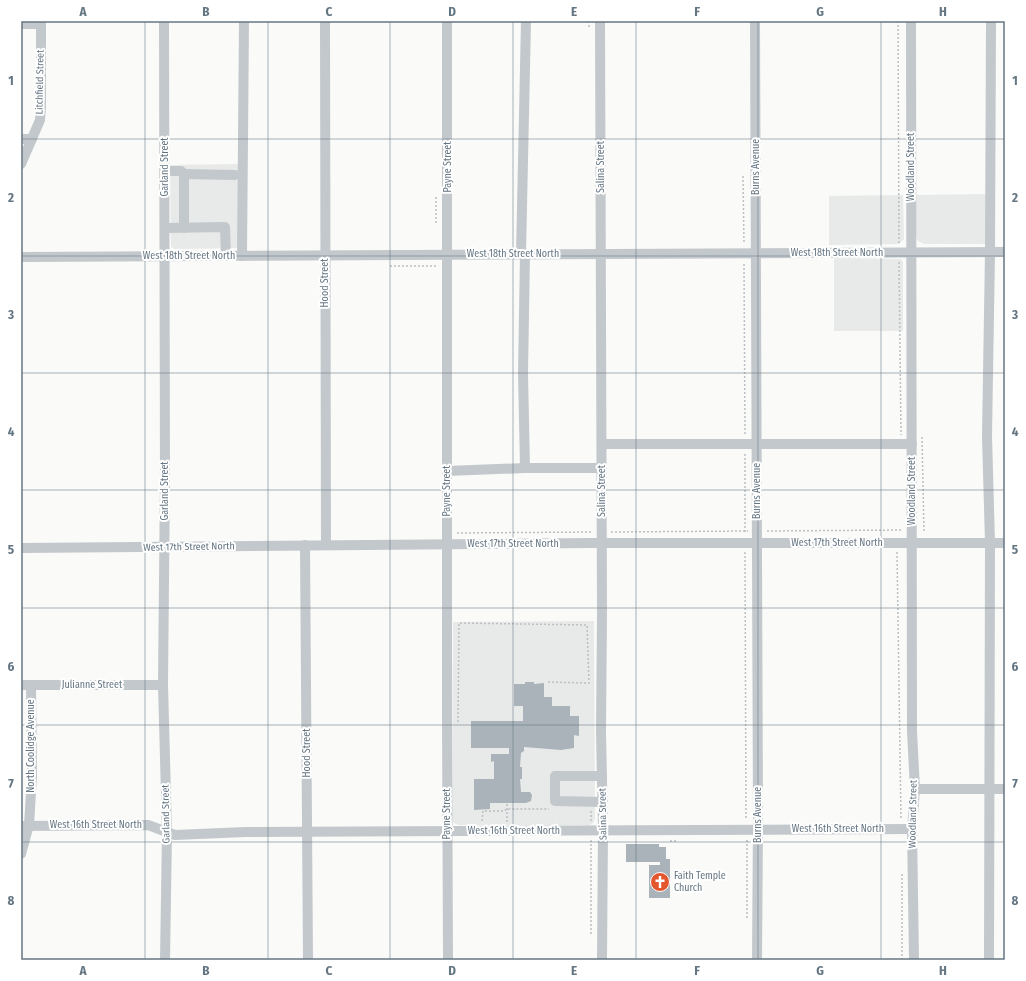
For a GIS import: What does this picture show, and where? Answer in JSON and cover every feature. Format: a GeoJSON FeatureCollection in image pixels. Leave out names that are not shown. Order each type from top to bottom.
{"type":"FeatureCollection","features":[{"type":"Feature","properties":{"kind":"street","name":"Garland Street"},"geometry":{"type":"LineString","coordinates":[[164,21],[165,256],[163,686],[167,832],[165,960]]}},
{"type":"Feature","properties":{"kind":"street"},"geometry":{"type":"LineString","coordinates":[[242,256],[244,21]]}},
{"type":"Feature","properties":{"kind":"street","name":"Hood Street"},"geometry":{"type":"LineString","coordinates":[[325,21],[326,545]]}},
{"type":"Feature","properties":{"kind":"street","name":"Payne Street"},"geometry":{"type":"LineString","coordinates":[[447,21],[448,960]]}},
{"type":"Feature","properties":{"kind":"street"},"geometry":{"type":"LineString","coordinates":[[525,468],[523,254],[526,21]]}},
{"type":"Feature","properties":{"kind":"street","name":"Salina Street"},"geometry":{"type":"LineString","coordinates":[[600,21],[603,802],[602,960]]}},
{"type":"Feature","properties":{"kind":"street","name":"Burns Avenue"},"geometry":{"type":"LineString","coordinates":[[755,21],[758,830],[756,960]]}},
{"type":"Feature","properties":{"kind":"street","name":"Woodland Street"},"geometry":{"type":"LineString","coordinates":[[911,21],[912,731],[915,789],[912,829],[914,960]]}},
{"type":"Feature","properties":{"kind":"street"},"geometry":{"type":"LineString","coordinates":[[988,960],[990,543],[987,436],[990,252],[991,21]]}},
{"type":"Feature","properties":{"kind":"street"},"geometry":{"type":"LineString","coordinates":[[21,24],[41,22]]}},
{"type":"Feature","properties":{"kind":"street","name":"Litchfield Street"},"geometry":{"type":"LineString","coordinates":[[21,164],[40,120],[41,22]]}},
{"type":"Feature","properties":{"kind":"street"},"geometry":{"type":"LineString","coordinates":[[21,139],[32,139]]}},
{"type":"Feature","properties":{"kind":"street"},"geometry":{"type":"LineString","coordinates":[[165,170],[181,170],[184,174],[235,175]]}},
{"type":"Feature","properties":{"kind":"street"},"geometry":{"type":"LineString","coordinates":[[184,174],[184,228]]}},
{"type":"Feature","properties":{"kind":"street"},"geometry":{"type":"LineString","coordinates":[[165,228],[225,227],[226,256]]}},
{"type":"Feature","properties":{"kind":"street","name":"West 18th Street North"},"geometry":{"type":"LineString","coordinates":[[21,257],[1005,252]]}},
{"type":"Feature","properties":{"kind":"street"},"geometry":{"type":"LineString","coordinates":[[602,444],[912,444]]}},
{"type":"Feature","properties":{"kind":"street"},"geometry":{"type":"LineString","coordinates":[[447,471],[525,468],[602,468]]}},
{"type":"Feature","properties":{"kind":"street","name":"West 17th Street North"},"geometry":{"type":"LineString","coordinates":[[21,548],[602,543],[745,548],[757,543],[1005,543]]}},
{"type":"Feature","properties":{"kind":"street","name":"Hood Street"},"geometry":{"type":"LineString","coordinates":[[305,545],[308,960]]}},
{"type":"Feature","properties":{"kind":"street","name":"Julianne Street"},"geometry":{"type":"LineString","coordinates":[[26,685],[163,686]]}},
{"type":"Feature","properties":{"kind":"street","name":"North Coolidge Avenue"},"geometry":{"type":"LineString","coordinates":[[21,854],[32,776],[26,685]]}},
{"type":"Feature","properties":{"kind":"street"},"geometry":{"type":"LineString","coordinates":[[602,776],[555,776],[555,801],[603,802]]}},
{"type":"Feature","properties":{"kind":"street"},"geometry":{"type":"LineString","coordinates":[[915,789],[1005,789]]}},
{"type":"Feature","properties":{"kind":"street","name":"West 16th Street North"},"geometry":{"type":"LineString","coordinates":[[25,826],[148,825],[175,835],[245,832],[912,829]]}},
{"type":"Feature","properties":{"kind":"path"},"geometry":{"type":"LineString","coordinates":[[898,21],[901,444]]}},
{"type":"Feature","properties":{"kind":"path"},"geometry":{"type":"LineString","coordinates":[[743,176],[746,920]]}},
{"type":"Feature","properties":{"kind":"path"},"geometry":{"type":"LineString","coordinates":[[902,530],[897,550],[902,829]]}},
{"type":"Feature","properties":{"kind":"path"},"geometry":{"type":"LineString","coordinates":[[737,553],[745,548]]}},
{"type":"Feature","properties":{"kind":"path"},"geometry":{"type":"LineString","coordinates":[[458,727],[458,623],[587,624],[588,683],[547,682]]}},
{"type":"Feature","properties":{"kind":"path"},"geometry":{"type":"LineString","coordinates":[[507,804],[507,825]]}},
{"type":"Feature","properties":{"kind":"path"},"geometry":{"type":"LineString","coordinates":[[482,825],[482,811],[504,811],[507,809],[549,809]]}},
{"type":"Feature","properties":{"kind":"path"},"geometry":{"type":"LineString","coordinates":[[670,841],[677,841]]}},
{"type":"Feature","properties":{"kind":"path"},"geometry":{"type":"LineString","coordinates":[[902,867],[902,960]]}},
{"type":"Feature","properties":{"kind":"shaded area"},"geometry":{"type":"Polygon","coordinates":[[[242,164],[243,248],[175,249],[171,247],[170,165],[242,164]]]}},
{"type":"Feature","properties":{"kind":"shaded area"},"geometry":{"type":"Polygon","coordinates":[[[987,194],[986,244],[924,244],[918,241],[916,237],[916,195],[987,194]]]}},
{"type":"Feature","properties":{"kind":"shaded area"},"geometry":{"type":"Polygon","coordinates":[[[903,195],[904,239],[899,244],[829,245],[829,196],[903,195]]]}},
{"type":"Feature","properties":{"kind":"shaded area"},"geometry":{"type":"Polygon","coordinates":[[[834,258],[901,259],[903,262],[903,331],[834,331],[834,258]]]}},
{"type":"Feature","properties":{"kind":"shaded area"},"geometry":{"type":"Polygon","coordinates":[[[594,621],[595,819],[593,823],[590,825],[459,825],[454,823],[452,820],[453,622],[594,621]]]}},
{"type":"Feature","properties":{"kind":"building"},"geometry":{"type":"Polygon","coordinates":[[[525,682],[534,682],[534,684],[544,683],[544,697],[552,697],[552,706],[570,706],[570,716],[579,716],[579,736],[574,735],[574,748],[561,750],[524,747],[524,751],[521,753],[520,767],[522,767],[522,779],[520,779],[521,792],[530,792],[532,795],[531,801],[526,803],[490,803],[490,809],[474,810],[474,779],[494,779],[494,761],[491,762],[491,754],[509,754],[509,748],[471,748],[471,721],[523,721],[523,706],[514,706],[514,684],[525,684],[525,682]]]}},
{"type":"Feature","properties":{"kind":"building","name":"Faith Temple Church"},"geometry":{"type":"Polygon","coordinates":[[[626,844],[659,844],[659,847],[666,847],[666,859],[670,859],[670,898],[649,898],[649,865],[660,865],[660,862],[626,862],[626,844]]]}},
{"type":"Feature","properties":{"kind":"place","name":"Faith Temple Church"},"geometry":{"type":"Point","coordinates":[660,882]}}]}
